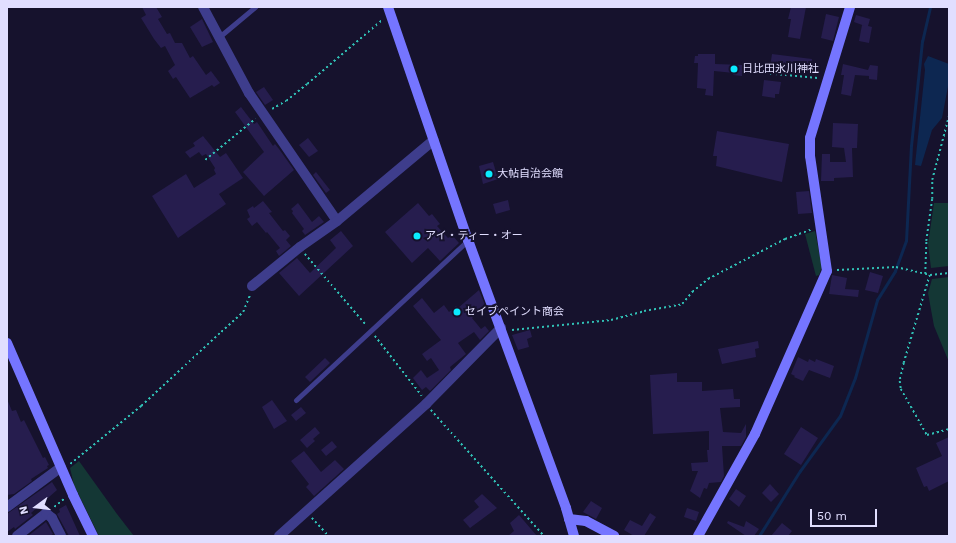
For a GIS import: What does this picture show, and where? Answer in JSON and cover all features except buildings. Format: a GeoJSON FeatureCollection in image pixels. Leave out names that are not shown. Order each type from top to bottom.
{"type":"FeatureCollection","features":[{"type":"Feature","properties":{"kind":"street"},"geometry":{"type":"LineString","coordinates":[[203,7],[263,114],[337,221]]}},
{"type":"Feature","properties":{"kind":"street"},"geometry":{"type":"LineString","coordinates":[[698,536],[756,434],[827,271],[810,156],[810,138],[850,7]]}},
{"type":"Feature","properties":{"kind":"street"},"geometry":{"type":"LineString","coordinates":[[389,10],[468,240],[502,330],[574,536]]}},
{"type":"Feature","properties":{"kind":"street"},"geometry":{"type":"LineString","coordinates":[[252,286],[337,221],[434,140]]}},
{"type":"Feature","properties":{"kind":"street"},"geometry":{"type":"LineString","coordinates":[[280,536],[427,404],[502,330]]}},
{"type":"Feature","properties":{"kind":"street"},"geometry":{"type":"LineString","coordinates":[[8,347],[92,536]]}},
{"type":"Feature","properties":{"kind":"street"},"geometry":{"type":"LineString","coordinates":[[7,507],[62,468]]}},
{"type":"Feature","properties":{"kind":"street"},"geometry":{"type":"LineString","coordinates":[[17,536],[46,513],[52,518],[61,536]]}},
{"type":"Feature","properties":{"kind":"street"},"geometry":{"type":"LineString","coordinates":[[569,519],[586,521],[614,536]]}},
{"type":"Feature","properties":{"kind":"lane"},"geometry":{"type":"LineString","coordinates":[[219,37],[256,7]]}},
{"type":"Feature","properties":{"kind":"lane"},"geometry":{"type":"LineString","coordinates":[[296,400],[468,240]]}},
{"type":"Feature","properties":{"kind":"path"},"geometry":{"type":"LineString","coordinates":[[205,160],[253,120],[291,96],[389,10]]}},
{"type":"Feature","properties":{"kind":"path"},"geometry":{"type":"LineString","coordinates":[[745,71],[815,79],[830,76]]}},
{"type":"Feature","properties":{"kind":"path"},"geometry":{"type":"LineString","coordinates":[[925,274],[926,241],[932,199],[932,180],[949,115]]}},
{"type":"Feature","properties":{"kind":"path"},"geometry":{"type":"LineString","coordinates":[[502,330],[611,320],[630,314],[682,304],[692,292],[708,279],[785,239],[821,226]]}},
{"type":"Feature","properties":{"kind":"path"},"geometry":{"type":"LineString","coordinates":[[300,248],[370,330],[427,404],[544,536]]}},
{"type":"Feature","properties":{"kind":"path"},"geometry":{"type":"LineString","coordinates":[[827,271],[896,267],[930,275],[949,273]]}},
{"type":"Feature","properties":{"kind":"path"},"geometry":{"type":"LineString","coordinates":[[930,275],[900,381],[901,389],[927,435],[949,429]]}},
{"type":"Feature","properties":{"kind":"path"},"geometry":{"type":"LineString","coordinates":[[62,468],[141,406],[243,312],[248,302],[252,286]]}},
{"type":"Feature","properties":{"kind":"path"},"geometry":{"type":"LineString","coordinates":[[46,513],[73,495]]}},
{"type":"Feature","properties":{"kind":"path"},"geometry":{"type":"LineString","coordinates":[[307,512],[328,536]]}},
{"type":"Feature","properties":{"kind":"green space"},"geometry":{"type":"Polygon","coordinates":[[[934,203],[949,203],[949,266],[931,268],[928,244],[934,203]]]}},
{"type":"Feature","properties":{"kind":"green space"},"geometry":{"type":"Polygon","coordinates":[[[815,231],[822,267],[819,275],[816,276],[805,234],[815,231]]]}},
{"type":"Feature","properties":{"kind":"green space"},"geometry":{"type":"Polygon","coordinates":[[[949,277],[949,362],[934,326],[928,293],[932,279],[949,277]]]}},
{"type":"Feature","properties":{"kind":"green space"},"geometry":{"type":"Polygon","coordinates":[[[79,461],[134,536],[99,536],[74,485],[70,468],[79,461]]]}},
{"type":"Feature","properties":{"kind":"water"},"geometry":{"type":"Polygon","coordinates":[[[928,56],[949,64],[949,81],[942,118],[932,130],[921,166],[915,165],[925,70],[924,64],[928,56]]]}},
{"type":"Feature","properties":{"kind":"waterway"},"geometry":{"type":"LineString","coordinates":[[759,536],[800,471],[840,416],[855,378],[877,300],[895,271],[906,241],[911,146],[922,42],[930,7]]}},
{"type":"Feature","properties":{"kind":"place","name":"日比田氷川神社"},"geometry":{"type":"Point","coordinates":[734,69]}},
{"type":"Feature","properties":{"kind":"place","name":"大帖自治会館"},"geometry":{"type":"Point","coordinates":[489,174]}},
{"type":"Feature","properties":{"kind":"place","name":"アイ・ティー・オー"},"geometry":{"type":"Point","coordinates":[417,236]}},
{"type":"Feature","properties":{"kind":"place","name":"セイブペイント商会"},"geometry":{"type":"Point","coordinates":[457,312]}}]}
